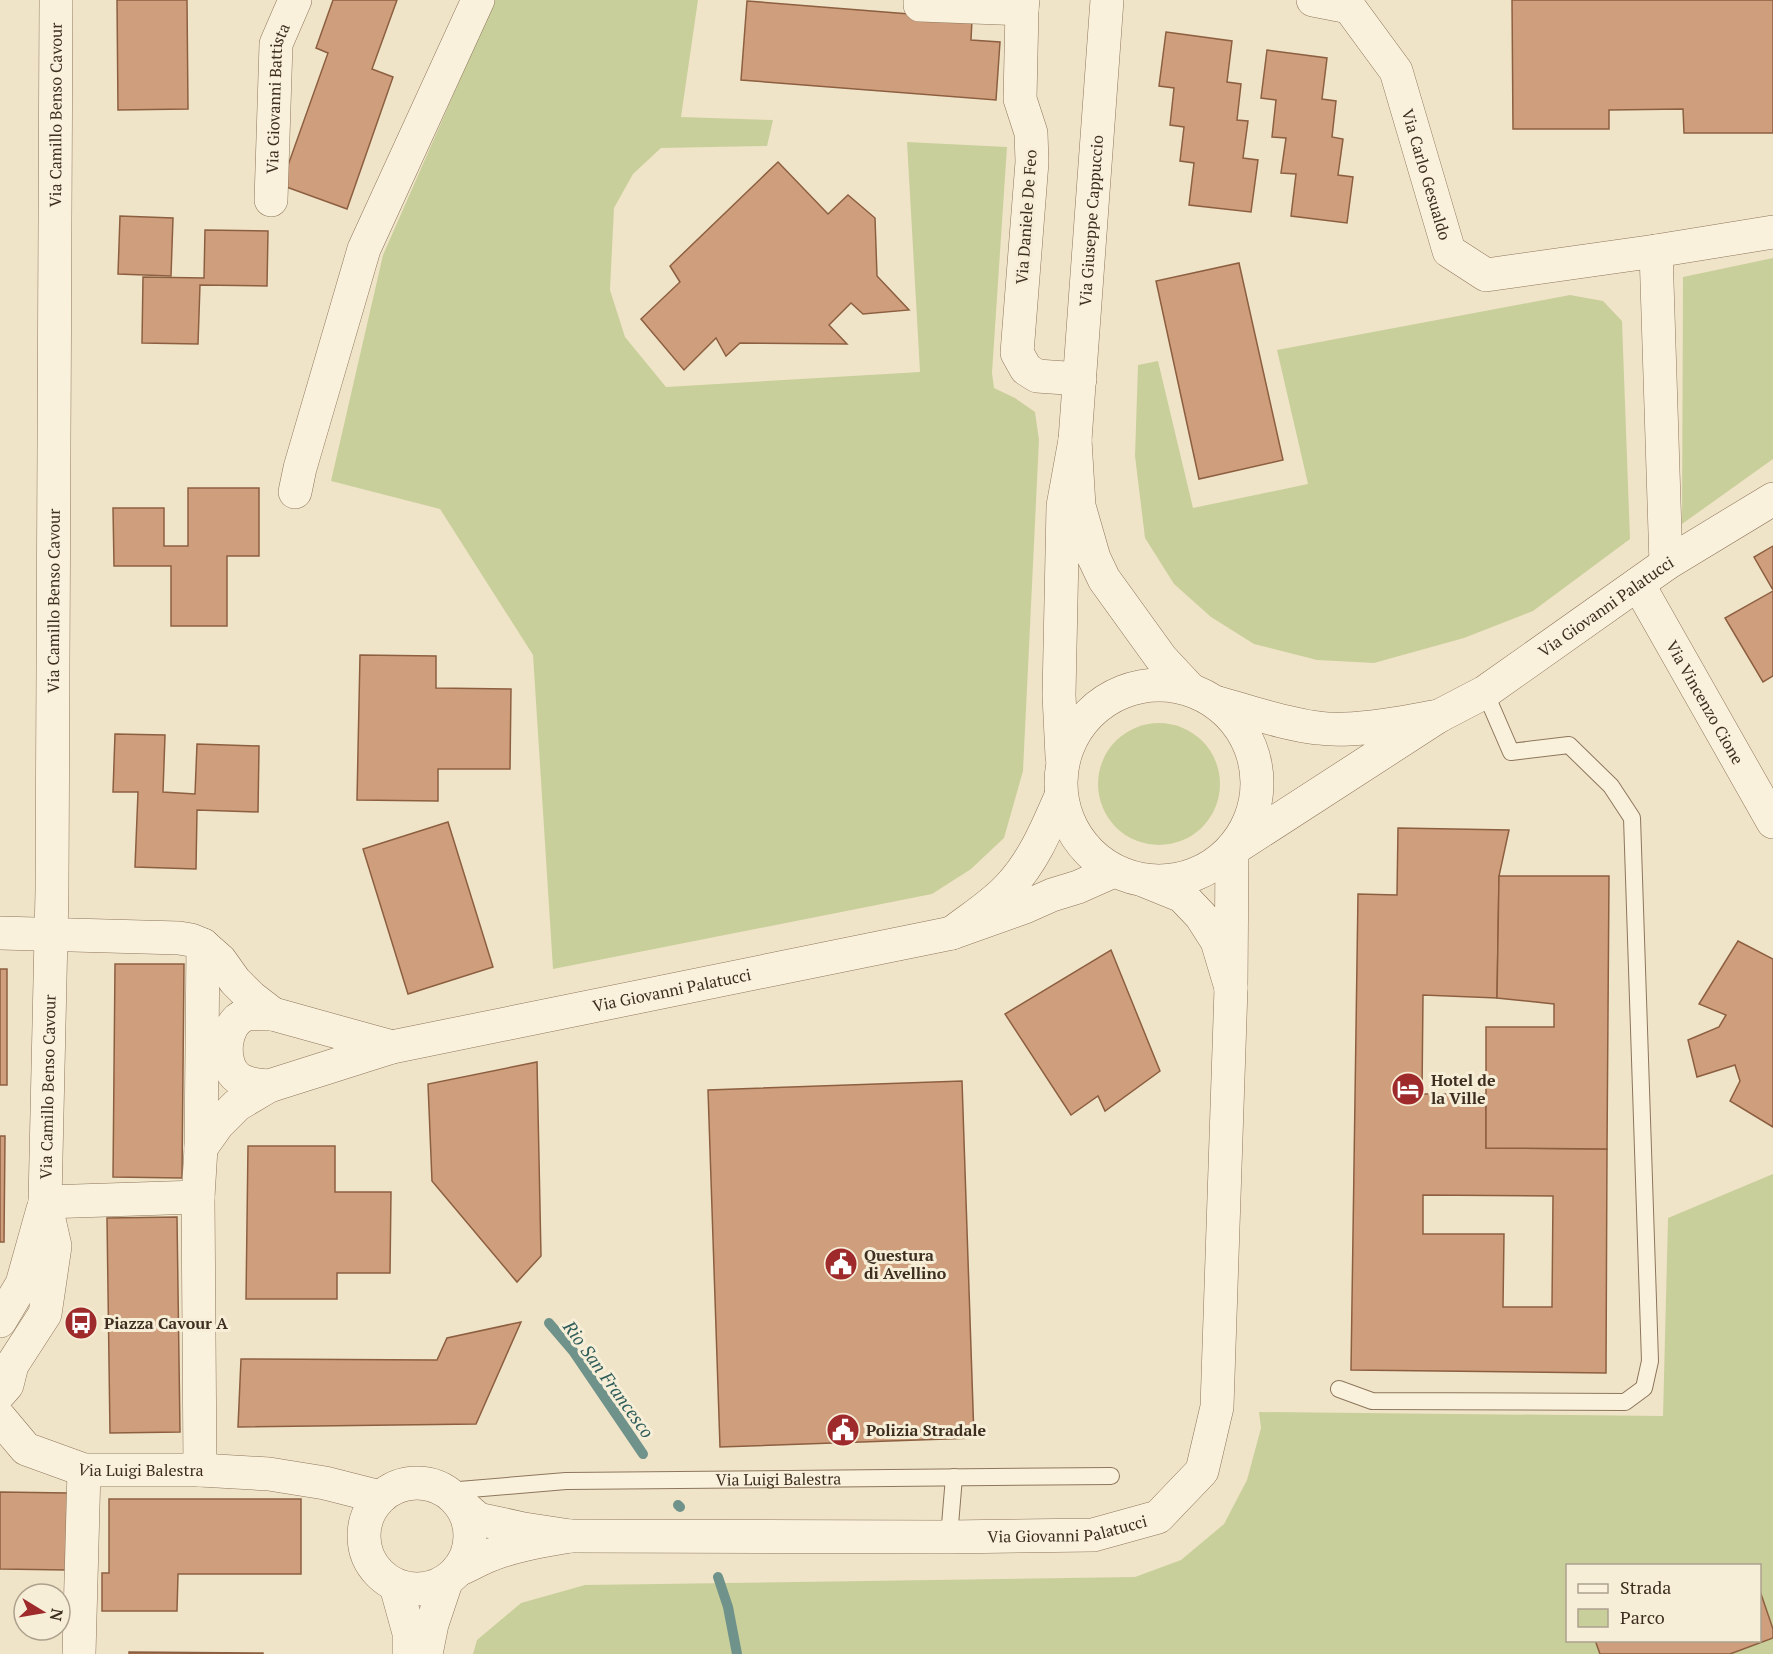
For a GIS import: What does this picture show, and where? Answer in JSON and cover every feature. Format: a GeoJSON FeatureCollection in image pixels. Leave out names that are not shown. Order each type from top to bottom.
{"type":"FeatureCollection","features":[{"type":"Feature","properties":{"kind":"street","name":"Via Camillo Benso Cavour"},"geometry":{"type":"LineString","coordinates":[[45,1202],[52,879],[56,0]]}},
{"type":"Feature","properties":{"kind":"street","name":"Via Giovanni Battista"},"geometry":{"type":"LineString","coordinates":[[271,200],[276,44],[295,0]]}},
{"type":"Feature","properties":{"kind":"street"},"geometry":{"type":"LineString","coordinates":[[295,492],[364,249],[478,0]]}},
{"type":"Feature","properties":{"kind":"street","name":"Via Daniele De Feo"},"geometry":{"type":"LineString","coordinates":[[920,0],[920,5],[1023,4],[1020,99],[1031,133],[1032,162],[1017,353],[1026,369],[1037,376],[1080,379]]}},
{"type":"Feature","properties":{"kind":"street","name":"Via Giuseppe Cappuccio"},"geometry":{"type":"LineString","coordinates":[[1062,764],[1059,695],[1064,506],[1075,440],[1107,0]]}},
{"type":"Feature","properties":{"kind":"street","name":"Via Carlo Gesualdo"},"geometry":{"type":"LineString","coordinates":[[1313,0],[1349,7],[1396,71],[1449,251],[1486,275],[1656,252],[1773,232]]}},
{"type":"Feature","properties":{"kind":"street"},"geometry":{"type":"LineString","coordinates":[[1656,252],[1666,564]]}},
{"type":"Feature","properties":{"kind":"street","name":"Via Giuseppe Cappuccio"},"geometry":{"type":"LineString","coordinates":[[1075,440],[1078,506],[1094,558],[1104,579],[1161,658],[1189,688]]}},
{"type":"Feature","properties":{"kind":"street","name":"Via Giovanni Palatucci"},"geometry":{"type":"LineString","coordinates":[[453,1497],[478,1519],[570,1536],[949,1538],[1093,1535],[1158,1517],[1202,1471],[1217,1407],[1232,988],[1232,850],[1439,717],[1485,692],[1666,564],[1773,499]]}},
{"type":"Feature","properties":{"kind":"street","name":"Via Vincenzo Cione"},"geometry":{"type":"LineString","coordinates":[[1638,584],[1773,822]]}},
{"type":"Feature","properties":{"kind":"street"},"geometry":{"type":"LineString","coordinates":[[1156,683],[1189,688],[1218,703],[1241,727],[1255,758],[1258,791],[1249,823],[1232,850],[1206,870],[1177,880],[1130,876],[1089,852],[1070,826],[1061,796],[1062,764],[1073,733],[1095,707],[1123,690],[1156,683]]}},
{"type":"Feature","properties":{"kind":"street","name":"Via Giovanni Palatucci"},"geometry":{"type":"LineString","coordinates":[[1218,703],[1319,729],[1349,728],[1439,717]]}},
{"type":"Feature","properties":{"kind":"street","name":"Via Giovanni Palatucci"},"geometry":{"type":"LineString","coordinates":[[952,933],[1009,887],[1029,863],[1061,796]]}},
{"type":"Feature","properties":{"kind":"street","name":"Via Giovanni Palatucci"},"geometry":{"type":"LineString","coordinates":[[201,1148],[218,1124],[237,1105],[269,1086],[392,1047],[952,933],[1025,907],[1130,876],[1182,896],[1202,916],[1217,941],[1232,988]]}},
{"type":"Feature","properties":{"kind":"street"},"geometry":{"type":"LineString","coordinates":[[0,933],[179,938],[203,945],[201,1148],[198,1197],[200,1470]]}},
{"type":"Feature","properties":{"kind":"street","name":"Via Giovanni Palatucci"},"geometry":{"type":"LineString","coordinates":[[203,945],[220,960],[250,997],[273,1014]]}},
{"type":"Feature","properties":{"kind":"street","name":"Via Giovanni Palatucci"},"geometry":{"type":"LineString","coordinates":[[269,1086],[251,1085],[237,1078],[226,1062],[226,1040],[233,1025],[245,1015],[273,1014],[392,1047]]}},
{"type":"Feature","properties":{"kind":"street"},"geometry":{"type":"LineString","coordinates":[[45,1202],[198,1197]]}},
{"type":"Feature","properties":{"kind":"street"},"geometry":{"type":"LineString","coordinates":[[0,1321],[22,1284],[45,1202]]}},
{"type":"Feature","properties":{"kind":"street"},"geometry":{"type":"LineString","coordinates":[[4,1368],[45,1314],[55,1246],[45,1202]]}},
{"type":"Feature","properties":{"kind":"street"},"geometry":{"type":"LineString","coordinates":[[0,1418],[26,1449],[84,1470]]}},
{"type":"Feature","properties":{"kind":"street","name":"Via Luigi Balestra"},"geometry":{"type":"LineString","coordinates":[[79,1654],[84,1470],[200,1470],[269,1474],[325,1483],[380,1497]]}},
{"type":"Feature","properties":{"kind":"street"},"geometry":{"type":"LineString","coordinates":[[426,1654],[432,1624],[452,1576],[468,1555],[471,1537],[468,1519],[453,1497],[430,1484],[412,1482],[395,1487],[380,1497],[369,1511],[364,1529],[364,1547],[370,1563],[381,1576],[396,1586],[412,1590],[429,1588],[452,1576]]}},
{"type":"Feature","properties":{"kind":"street","name":"Via Giovanni Palatucci"},"geometry":{"type":"LineString","coordinates":[[452,1576],[488,1556],[531,1543],[570,1536]]}},
{"type":"Feature","properties":{"kind":"street"},"geometry":{"type":"LineString","coordinates":[[396,1586],[409,1633],[409,1654]]}},
{"type":"Feature","properties":{"kind":"lane"},"geometry":{"type":"LineString","coordinates":[[1339,1389],[1372,1401],[1625,1402],[1644,1388],[1650,1361],[1632,818],[1611,786],[1569,745],[1511,752],[1485,692]]}},
{"type":"Feature","properties":{"kind":"lane","name":"Via Luigi Balestra"},"geometry":{"type":"LineString","coordinates":[[453,1497],[566,1481],[1111,1476]]}},
{"type":"Feature","properties":{"kind":"lane"},"geometry":{"type":"LineString","coordinates":[[949,1538],[954,1477]]}},
{"type":"Feature","properties":{"kind":"green space"},"geometry":{"type":"Polygon","coordinates":[[[495,0],[698,0],[681,117],[773,120],[767,146],[661,148],[633,174],[614,208],[610,290],[625,337],[666,387],[920,372],[907,142],[1007,147],[992,373],[994,388],[1015,398],[1035,412],[1039,440],[1023,771],[1004,838],[971,869],[932,894],[553,969],[533,655],[440,509],[331,481],[383,255],[495,0]]]}},
{"type":"Feature","properties":{"kind":"green space"},"geometry":{"type":"Polygon","coordinates":[[[1773,258],[1773,459],[1682,524],[1683,277],[1773,258]]]}},
{"type":"Feature","properties":{"kind":"green space"},"geometry":{"type":"Polygon","coordinates":[[[1570,295],[1603,301],[1622,321],[1630,539],[1533,611],[1464,638],[1374,663],[1317,660],[1254,644],[1211,617],[1174,584],[1145,538],[1135,456],[1138,365],[1158,361],[1193,508],[1308,484],[1277,350],[1570,295]]]}},
{"type":"Feature","properties":{"kind":"green space"},"geometry":{"type":"Polygon","coordinates":[[[1159,723],[1182,728],[1193,733],[1202,741],[1210,750],[1215,761],[1220,784],[1215,807],[1210,818],[1202,827],[1193,835],[1182,840],[1159,845],[1136,840],[1125,835],[1116,827],[1108,818],[1103,807],[1098,784],[1103,761],[1108,750],[1116,741],[1125,733],[1136,728],[1159,723]]]}},
{"type":"Feature","properties":{"kind":"green space"},"geometry":{"type":"Polygon","coordinates":[[[1773,1174],[1773,1654],[473,1654],[477,1640],[521,1603],[585,1585],[1135,1577],[1181,1560],[1224,1524],[1247,1480],[1261,1428],[1259,1412],[1663,1416],[1668,1218],[1773,1174]]]}},
{"type":"Feature","properties":{"kind":"building"},"geometry":{"type":"Polygon","coordinates":[[[117,0],[187,0],[188,109],[118,110],[117,0]]]}},
{"type":"Feature","properties":{"kind":"building"},"geometry":{"type":"Polygon","coordinates":[[[333,0],[397,0],[372,69],[393,77],[347,209],[281,185],[328,53],[316,48],[333,0]]]}},
{"type":"Feature","properties":{"kind":"building"},"geometry":{"type":"Polygon","coordinates":[[[1512,0],[1773,0],[1773,133],[1684,133],[1683,109],[1609,110],[1609,129],[1513,129],[1512,0]]]}},
{"type":"Feature","properties":{"kind":"building"},"geometry":{"type":"Polygon","coordinates":[[[747,1],[972,19],[971,40],[1000,42],[996,100],[741,80],[747,1]]]}},
{"type":"Feature","properties":{"kind":"building"},"geometry":{"type":"Polygon","coordinates":[[[1166,32],[1232,41],[1227,82],[1241,84],[1237,120],[1248,121],[1243,158],[1258,160],[1251,212],[1189,205],[1194,163],[1180,161],[1184,127],[1170,125],[1174,88],[1159,86],[1166,32]]]}},
{"type":"Feature","properties":{"kind":"building"},"geometry":{"type":"Polygon","coordinates":[[[1267,50],[1327,58],[1322,99],[1336,101],[1332,137],[1343,139],[1338,175],[1353,177],[1347,223],[1291,216],[1296,174],[1281,173],[1286,138],[1272,137],[1276,100],[1261,98],[1267,50]]]}},
{"type":"Feature","properties":{"kind":"building"},"geometry":{"type":"Polygon","coordinates":[[[778,162],[828,214],[848,195],[875,218],[877,276],[909,310],[863,314],[851,303],[829,325],[847,344],[740,343],[726,356],[716,338],[684,370],[641,319],[680,282],[670,266],[778,162]]]}},
{"type":"Feature","properties":{"kind":"building"},"geometry":{"type":"Polygon","coordinates":[[[120,216],[173,218],[171,276],[118,274],[120,216]]]}},
{"type":"Feature","properties":{"kind":"building"},"geometry":{"type":"Polygon","coordinates":[[[205,230],[268,231],[267,286],[200,285],[198,344],[142,343],[143,277],[204,278],[205,230]]]}},
{"type":"Feature","properties":{"kind":"building"},"geometry":{"type":"Polygon","coordinates":[[[1239,263],[1283,460],[1199,479],[1156,281],[1239,263]]]}},
{"type":"Feature","properties":{"kind":"building"},"geometry":{"type":"Polygon","coordinates":[[[188,488],[259,488],[259,556],[227,556],[227,626],[171,626],[171,566],[114,566],[113,508],[164,508],[164,546],[188,546],[188,488]]]}},
{"type":"Feature","properties":{"kind":"building"},"geometry":{"type":"Polygon","coordinates":[[[1773,546],[1773,590],[1754,557],[1773,546]]]}},
{"type":"Feature","properties":{"kind":"building"},"geometry":{"type":"Polygon","coordinates":[[[1773,591],[1773,676],[1763,682],[1725,618],[1773,591]]]}},
{"type":"Feature","properties":{"kind":"building"},"geometry":{"type":"Polygon","coordinates":[[[360,655],[436,656],[436,688],[511,689],[510,769],[438,769],[438,801],[357,800],[360,655]]]}},
{"type":"Feature","properties":{"kind":"building"},"geometry":{"type":"Polygon","coordinates":[[[115,734],[165,735],[163,792],[195,794],[197,744],[259,746],[258,812],[197,810],[196,869],[135,867],[138,792],[113,792],[115,734]]]}},
{"type":"Feature","properties":{"kind":"building"},"geometry":{"type":"Polygon","coordinates":[[[448,822],[493,967],[408,994],[363,849],[448,822]]]}},
{"type":"Feature","properties":{"kind":"building"},"geometry":{"type":"Polygon","coordinates":[[[1398,828],[1509,830],[1499,876],[1497,998],[1423,995],[1422,1094],[1486,1094],[1486,1148],[1607,1149],[1606,1373],[1351,1370],[1358,894],[1397,895],[1398,828]],[[1423,1195],[1423,1234],[1504,1234],[1503,1307],[1552,1307],[1553,1196],[1423,1195]]]}},
{"type":"Feature","properties":{"kind":"building"},"geometry":{"type":"Polygon","coordinates":[[[1499,876],[1609,876],[1607,1149],[1486,1148],[1486,1027],[1554,1027],[1554,1004],[1497,998],[1499,876]]]}},
{"type":"Feature","properties":{"kind":"building"},"geometry":{"type":"Polygon","coordinates":[[[1738,941],[1773,959],[1773,1127],[1730,1101],[1740,1081],[1735,1065],[1697,1077],[1688,1040],[1719,1027],[1726,1015],[1699,1004],[1738,941]]]}},
{"type":"Feature","properties":{"kind":"building"},"geometry":{"type":"Polygon","coordinates":[[[1111,950],[1160,1071],[1105,1111],[1098,1096],[1071,1115],[1005,1014],[1111,950]]]}},
{"type":"Feature","properties":{"kind":"building"},"geometry":{"type":"Polygon","coordinates":[[[115,964],[184,964],[182,1178],[113,1177],[115,964]]]}},
{"type":"Feature","properties":{"kind":"building"},"geometry":{"type":"Polygon","coordinates":[[[0,969],[7,969],[7,1085],[0,1085],[0,969]]]}},
{"type":"Feature","properties":{"kind":"building"},"geometry":{"type":"Polygon","coordinates":[[[537,1062],[541,1256],[517,1282],[432,1181],[428,1084],[537,1062]]]}},
{"type":"Feature","properties":{"kind":"building","name":"Questura di Avellino"},"geometry":{"type":"Polygon","coordinates":[[[962,1081],[974,1438],[720,1447],[708,1090],[962,1081]]]}},
{"type":"Feature","properties":{"kind":"building"},"geometry":{"type":"Polygon","coordinates":[[[0,1136],[5,1136],[4,1242],[0,1242],[0,1136]]]}},
{"type":"Feature","properties":{"kind":"building"},"geometry":{"type":"Polygon","coordinates":[[[248,1146],[335,1146],[335,1192],[391,1192],[390,1273],[337,1273],[337,1299],[246,1299],[248,1146]]]}},
{"type":"Feature","properties":{"kind":"building"},"geometry":{"type":"Polygon","coordinates":[[[177,1217],[180,1432],[110,1433],[107,1218],[177,1217]]]}},
{"type":"Feature","properties":{"kind":"building"},"geometry":{"type":"Polygon","coordinates":[[[521,1322],[476,1424],[238,1427],[241,1359],[437,1360],[447,1338],[521,1322]]]}},
{"type":"Feature","properties":{"kind":"building"},"geometry":{"type":"Polygon","coordinates":[[[0,1492],[68,1493],[67,1570],[0,1569],[0,1492]]]}},
{"type":"Feature","properties":{"kind":"building"},"geometry":{"type":"Polygon","coordinates":[[[109,1499],[301,1499],[301,1574],[178,1574],[177,1611],[102,1611],[102,1573],[109,1573],[109,1499]]]}},
{"type":"Feature","properties":{"kind":"building"},"geometry":{"type":"Polygon","coordinates":[[[1761,1594],[1773,1629],[1773,1638],[1730,1654],[1600,1654],[1596,1642],[1761,1642],[1761,1594]]]}},
{"type":"Feature","properties":{"kind":"building"},"geometry":{"type":"Polygon","coordinates":[[[129,1652],[263,1653],[263,1654],[129,1654],[129,1652]]]}},
{"type":"Feature","properties":{"kind":"waterway","name":"Rio San Francesco"},"geometry":{"type":"LineString","coordinates":[[549,1323],[573,1351],[643,1454]]}},
{"type":"Feature","properties":{"kind":"waterway","name":"Rio San Francesco"},"geometry":{"type":"LineString","coordinates":[[718,1577],[728,1607],[737,1654]]}},
{"type":"Feature","properties":{"kind":"place","name":"Hotel de la Ville"},"geometry":{"type":"Point","coordinates":[1408,1089]}},
{"type":"Feature","properties":{"kind":"place","name":"Questura di Avellino"},"geometry":{"type":"Point","coordinates":[841,1264]}},
{"type":"Feature","properties":{"kind":"place","name":"Piazza Cavour A"},"geometry":{"type":"Point","coordinates":[81,1323]}},
{"type":"Feature","properties":{"kind":"place","name":"Polizia Stradale"},"geometry":{"type":"Point","coordinates":[843,1430]}}]}
